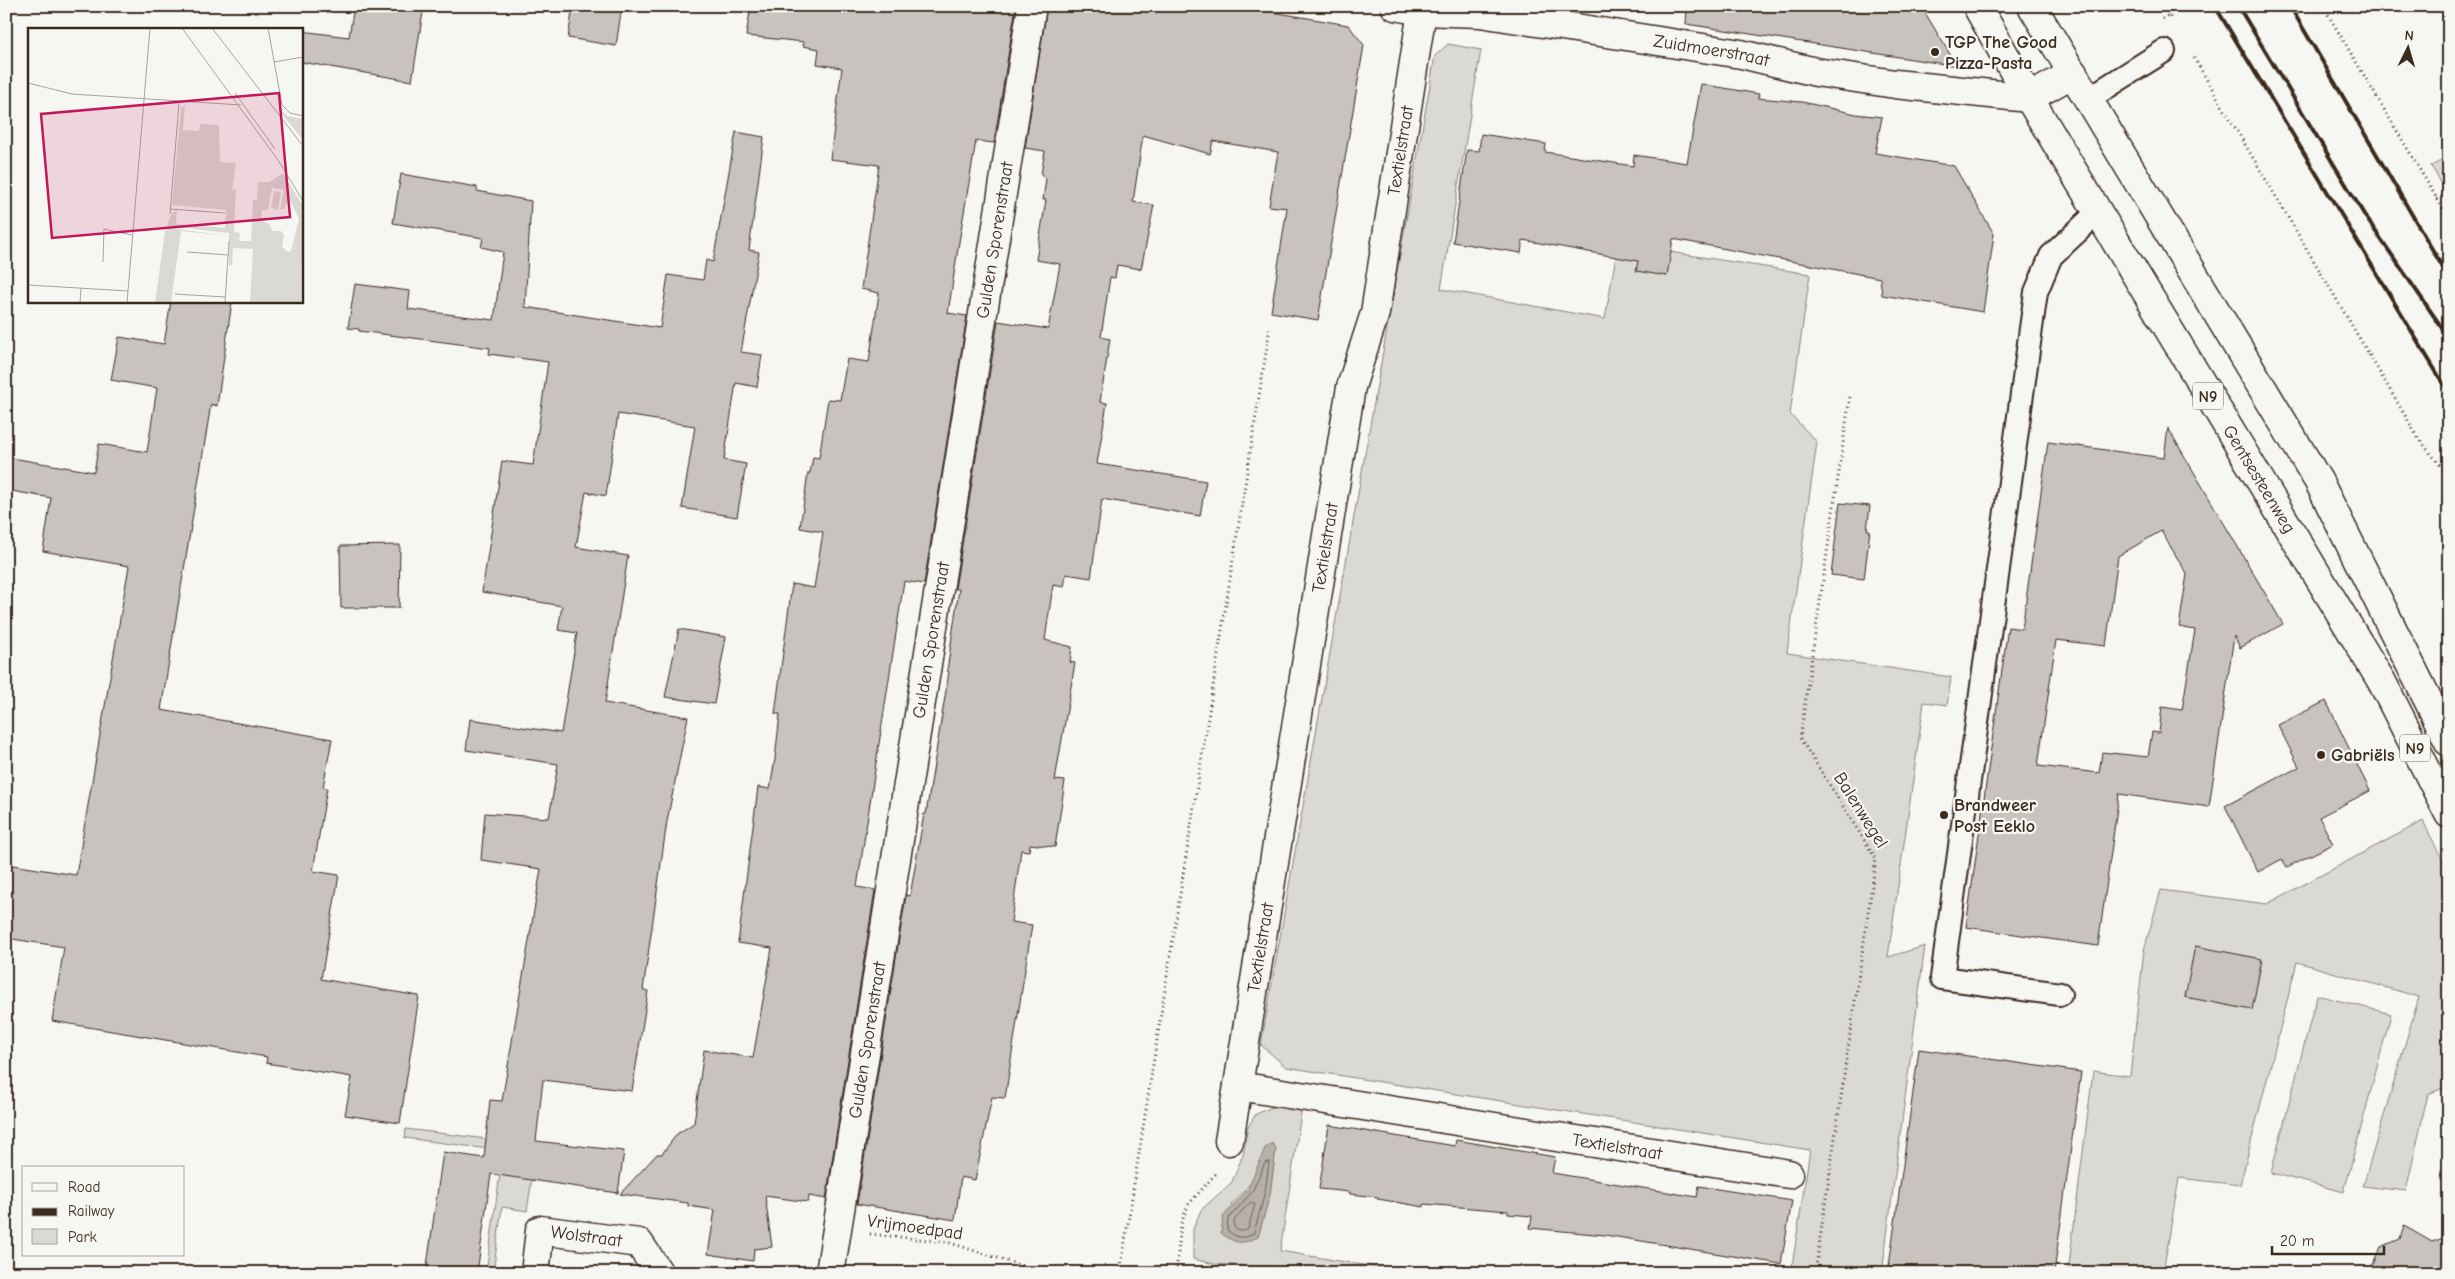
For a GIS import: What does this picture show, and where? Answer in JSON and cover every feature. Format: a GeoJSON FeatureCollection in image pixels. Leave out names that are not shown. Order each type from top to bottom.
{"type":"FeatureCollection","features":[{"type":"Feature","properties":{"kind":"street","name":"Gulden Sporenstraat"},"geometry":{"type":"LineString","coordinates":[[830,1273],[1032,6]]}},
{"type":"Feature","properties":{"kind":"street","name":"Zuidmoerstraat"},"geometry":{"type":"LineString","coordinates":[[1395,6],[1422,11],[1480,13],[1740,54],[1816,72],[1895,84],[2028,98]]}},
{"type":"Feature","properties":{"kind":"street","name":"N9"},"geometry":{"type":"LineString","coordinates":[[1977,6],[2028,98]]}},
{"type":"Feature","properties":{"kind":"street","name":"N9"},"geometry":{"type":"LineString","coordinates":[[2032,6],[2318,482],[2449,742]]}},
{"type":"Feature","properties":{"kind":"street","name":"Textielstraat"},"geometry":{"type":"LineString","coordinates":[[1229,1142],[1349,396],[1375,313],[1422,11]]}},
{"type":"Feature","properties":{"kind":"street"},"geometry":{"type":"LineString","coordinates":[[2028,98],[2073,73]]}},
{"type":"Feature","properties":{"kind":"street","name":"Gentsesteenweg"},"geometry":{"type":"LineString","coordinates":[[2028,98],[2382,682],[2449,814]]}},
{"type":"Feature","properties":{"kind":"street","name":"Textielstraat"},"geometry":{"type":"LineString","coordinates":[[1238,1086],[1789,1174]]}},
{"type":"Feature","properties":{"kind":"street","name":"Wolstraat"},"geometry":{"type":"LineString","coordinates":[[534,1273],[540,1230],[639,1242],[659,1273]]}},
{"type":"Feature","properties":{"kind":"lane"},"geometry":{"type":"LineString","coordinates":[[2088,99],[2164,51]]}},
{"type":"Feature","properties":{"kind":"lane"},"geometry":{"type":"LineString","coordinates":[[2060,994],[1942,978],[2036,292],[2051,256],[2097,213]]}},
{"type":"Feature","properties":{"kind":"path"},"geometry":{"type":"LineString","coordinates":[[2163,6],[2174,24]]}},
{"type":"Feature","properties":{"kind":"path"},"geometry":{"type":"LineString","coordinates":[[2323,6],[2449,219]]}},
{"type":"Feature","properties":{"kind":"path"},"geometry":{"type":"LineString","coordinates":[[2156,23],[2169,16]]}},
{"type":"Feature","properties":{"kind":"path"},"geometry":{"type":"LineString","coordinates":[[2189,49],[2420,439],[2449,476]]}},
{"type":"Feature","properties":{"kind":"path"},"geometry":{"type":"LineString","coordinates":[[2436,199],[2449,192]]}},
{"type":"Feature","properties":{"kind":"path"},"geometry":{"type":"LineString","coordinates":[[1120,1273],[1270,328]]}},
{"type":"Feature","properties":{"kind":"path","name":"Balenwegel"},"geometry":{"type":"LineString","coordinates":[[1815,1273],[1876,859],[1800,738],[1850,396]]}},
{"type":"Feature","properties":{"kind":"path"},"geometry":{"type":"LineString","coordinates":[[1176,1273],[1181,1224],[1188,1205],[1217,1173],[1225,1160],[1229,1142]]}},
{"type":"Feature","properties":{"kind":"path","name":"Vrijmoedpad"},"geometry":{"type":"LineString","coordinates":[[837,1230],[947,1242],[1045,1273]]}},
{"type":"Feature","properties":{"kind":"green space"},"geometry":{"type":"Polygon","coordinates":[[[1448,44],[1481,50],[1441,289],[1605,319],[1618,244],[1810,274],[1790,414],[1817,442],[1787,653],[1951,677],[1947,705],[1924,702],[1888,957],[1925,946],[1882,1273],[1791,1273],[1810,1150],[1286,1067],[1261,1045],[1435,56],[1448,44]]]}},
{"type":"Feature","properties":{"kind":"green space"},"geometry":{"type":"Polygon","coordinates":[[[2449,157],[2449,196],[2431,166],[2449,157]]]}},
{"type":"Feature","properties":{"kind":"green space"},"geometry":{"type":"Polygon","coordinates":[[[2423,821],[2449,873],[2449,1086],[2428,1094],[2406,1191],[2363,1186],[2419,997],[2297,962],[2240,1185],[2179,1178],[2163,1273],[2068,1273],[2093,1071],[2130,1076],[2144,950],[2161,890],[2267,904],[2423,821]]]}},
{"type":"Feature","properties":{"kind":"green space"},"geometry":{"type":"Polygon","coordinates":[[[2317,995],[2391,1014],[2344,1192],[2271,1173],[2317,995]]]}},
{"type":"Feature","properties":{"kind":"green space"},"geometry":{"type":"Polygon","coordinates":[[[1275,1106],[1302,1107],[1280,1251],[1411,1273],[1308,1273],[1285,1268],[1214,1264],[1193,1259],[1193,1229],[1201,1210],[1232,1182],[1243,1155],[1248,1127],[1256,1114],[1275,1106]],[[1276,1148],[1249,1185],[1231,1205],[1258,1237],[1270,1194],[1276,1148]]]}},
{"type":"Feature","properties":{"kind":"green space"},"geometry":{"type":"Polygon","coordinates":[[[406,1129],[544,1146],[543,1156],[405,1138],[406,1129]]]}},
{"type":"Feature","properties":{"kind":"green space"},"geometry":{"type":"Polygon","coordinates":[[[502,1160],[534,1165],[527,1211],[502,1207],[493,1273],[486,1273],[502,1160]]]}},
{"type":"Feature","properties":{"kind":"water"},"geometry":{"type":"Polygon","coordinates":[[[1272,1143],[1276,1148],[1270,1194],[1258,1237],[1243,1242],[1235,1241],[1221,1233],[1223,1217],[1248,1189],[1265,1148],[1272,1143]]]}},
{"type":"Feature","properties":{"kind":"building"},"geometry":{"type":"Polygon","coordinates":[[[354,6],[424,6],[412,81],[302,62],[302,31],[349,37],[354,6]]]}},
{"type":"Feature","properties":{"kind":"building"},"geometry":{"type":"Polygon","coordinates":[[[573,6],[622,6],[616,46],[568,38],[573,6]]]}},
{"type":"Feature","properties":{"kind":"building"},"geometry":{"type":"Polygon","coordinates":[[[751,6],[1016,6],[994,143],[976,141],[958,248],[948,313],[967,316],[924,584],[904,581],[857,887],[875,890],[826,1199],[809,1196],[808,1202],[765,1196],[772,1247],[754,1249],[753,1261],[708,1254],[715,1210],[688,1206],[688,1203],[620,1194],[657,1154],[662,1154],[677,1134],[694,1123],[704,1050],[753,1058],[772,948],[738,943],[758,787],[770,789],[775,759],[780,714],[775,714],[792,584],[814,588],[823,532],[800,528],[808,473],[810,473],[813,457],[819,458],[828,399],[840,400],[847,359],[869,362],[879,293],[861,289],[879,165],[830,159],[842,68],[817,64],[819,49],[803,46],[804,42],[746,36],[751,6]]]}},
{"type":"Feature","properties":{"kind":"building"},"geometry":{"type":"Polygon","coordinates":[[[1047,6],[1238,6],[1348,25],[1364,45],[1318,320],[1271,312],[1287,208],[1269,206],[1278,152],[1213,141],[1210,154],[1143,135],[1133,202],[1154,205],[1141,269],[1117,265],[1115,278],[1110,277],[1101,337],[1110,339],[1100,402],[1107,403],[1097,464],[1206,481],[1200,516],[1102,499],[1091,578],[1066,574],[1064,587],[1053,585],[1045,640],[1072,647],[1070,662],[1075,663],[1055,780],[1065,781],[1055,847],[1030,844],[1029,851],[1021,850],[1011,922],[1032,925],[1005,1098],[992,1097],[975,1180],[961,1177],[955,1220],[857,1204],[906,895],[910,896],[924,814],[926,814],[949,672],[947,671],[959,589],[955,589],[998,321],[1048,329],[1060,264],[1036,260],[1046,200],[1043,200],[1046,179],[1041,174],[1045,151],[1025,148],[1047,6]]]}},
{"type":"Feature","properties":{"kind":"building"},"geometry":{"type":"Polygon","coordinates":[[[1687,6],[1921,6],[1957,66],[1686,24],[1687,6]]]}},
{"type":"Feature","properties":{"kind":"building"},"geometry":{"type":"Polygon","coordinates":[[[1701,84],[1759,94],[1758,98],[1802,102],[1856,114],[1882,117],[1875,153],[1954,166],[1994,234],[1983,312],[1882,295],[1880,278],[1673,239],[1667,276],[1636,271],[1638,261],[1523,240],[1521,253],[1453,242],[1467,150],[1479,151],[1481,134],[1546,144],[1545,152],[1633,166],[1634,155],[1687,163],[1701,84]]]}},
{"type":"Feature","properties":{"kind":"building"},"geometry":{"type":"Polygon","coordinates":[[[736,132],[764,137],[749,250],[759,252],[741,352],[762,355],[757,387],[736,383],[724,460],[746,464],[737,517],[682,508],[695,426],[618,414],[606,496],[586,492],[576,547],[628,556],[605,703],[688,717],[667,821],[643,990],[648,991],[632,1091],[543,1080],[536,1141],[624,1151],[618,1193],[491,1174],[477,1273],[426,1273],[443,1152],[484,1158],[490,1100],[502,1101],[541,869],[481,860],[485,813],[549,818],[558,764],[466,750],[470,719],[561,733],[577,633],[558,630],[562,606],[482,592],[502,461],[533,465],[548,362],[489,354],[490,348],[348,328],[355,284],[410,291],[408,309],[494,320],[503,252],[481,247],[483,238],[393,223],[401,174],[477,187],[477,191],[531,201],[525,307],[660,328],[668,275],[703,280],[706,260],[713,262],[736,132]]]}},
{"type":"Feature","properties":{"kind":"building"},"geometry":{"type":"Polygon","coordinates":[[[171,302],[232,302],[217,406],[211,404],[161,710],[332,739],[323,787],[327,788],[313,871],[339,875],[321,979],[419,996],[400,1123],[345,1115],[352,1077],[266,1063],[267,1057],[52,1021],[64,947],[6,938],[6,864],[76,875],[129,566],[43,551],[51,498],[6,490],[6,457],[94,472],[99,444],[147,452],[157,388],[111,380],[119,337],[164,344],[171,302]]]}},
{"type":"Feature","properties":{"kind":"building"},"geometry":{"type":"Polygon","coordinates":[[[2168,428],[2283,624],[2240,648],[2234,636],[2209,807],[2119,794],[2098,946],[1966,927],[2008,627],[2022,629],[2048,442],[2164,458],[2168,428]],[[2161,531],[2118,556],[2106,646],[2056,640],[2038,766],[2099,773],[2102,752],[2148,757],[2152,732],[2159,733],[2162,707],[2182,710],[2195,630],[2179,627],[2187,574],[2161,531]]]}},
{"type":"Feature","properties":{"kind":"building"},"geometry":{"type":"Polygon","coordinates":[[[1840,503],[1870,506],[1867,530],[1870,530],[1864,579],[1831,575],[1840,503]]]}},
{"type":"Feature","properties":{"kind":"building"},"geometry":{"type":"Polygon","coordinates":[[[400,545],[399,608],[341,608],[340,546],[400,545]]]}},
{"type":"Feature","properties":{"kind":"building"},"geometry":{"type":"Polygon","coordinates":[[[679,629],[726,637],[714,704],[665,697],[679,629]]]}},
{"type":"Feature","properties":{"kind":"building"},"geometry":{"type":"Polygon","coordinates":[[[2326,701],[2370,791],[2319,817],[2333,844],[2287,867],[2282,859],[2258,872],[2225,806],[2299,767],[2278,725],[2326,701]]]}},
{"type":"Feature","properties":{"kind":"building"},"geometry":{"type":"Polygon","coordinates":[[[2195,946],[2262,959],[2252,1010],[2185,997],[2195,946]]]}},
{"type":"Feature","properties":{"kind":"building"},"geometry":{"type":"Polygon","coordinates":[[[1919,1049],[2081,1072],[2054,1273],[1888,1273],[1919,1049]]]}},
{"type":"Feature","properties":{"kind":"building"},"geometry":{"type":"Polygon","coordinates":[[[1329,1125],[1455,1146],[1456,1140],[1555,1157],[1552,1173],[1697,1197],[1699,1186],[1792,1201],[1781,1264],[1605,1235],[1530,1228],[1532,1216],[1508,1214],[1508,1211],[1424,1204],[1424,1207],[1378,1199],[1378,1197],[1350,1194],[1350,1192],[1319,1189],[1329,1125]]]}},
{"type":"Feature","properties":{"kind":"building"},"geometry":{"type":"Polygon","coordinates":[[[2404,1226],[2432,1242],[2449,1236],[2449,1273],[2368,1273],[2381,1247],[2400,1239],[2404,1226]]]}},
{"type":"Feature","properties":{"kind":"railway"},"geometry":{"type":"LineString","coordinates":[[2215,6],[2449,393]]}},
{"type":"Feature","properties":{"kind":"railway"},"geometry":{"type":"LineString","coordinates":[[2238,6],[2365,216],[2449,338]]}},
{"type":"Feature","properties":{"kind":"railway"},"geometry":{"type":"LineString","coordinates":[[2290,6],[2449,278]]}},
{"type":"Feature","properties":{"kind":"place","name":"TGP The Good Pizza-Pasta"},"geometry":{"type":"Point","coordinates":[1935,52]}},
{"type":"Feature","properties":{"kind":"place","name":"Gabriëls"},"geometry":{"type":"Point","coordinates":[2321,755]}},
{"type":"Feature","properties":{"kind":"place","name":"Brandweer Post Eeklo"},"geometry":{"type":"Point","coordinates":[1944,815]}}]}
